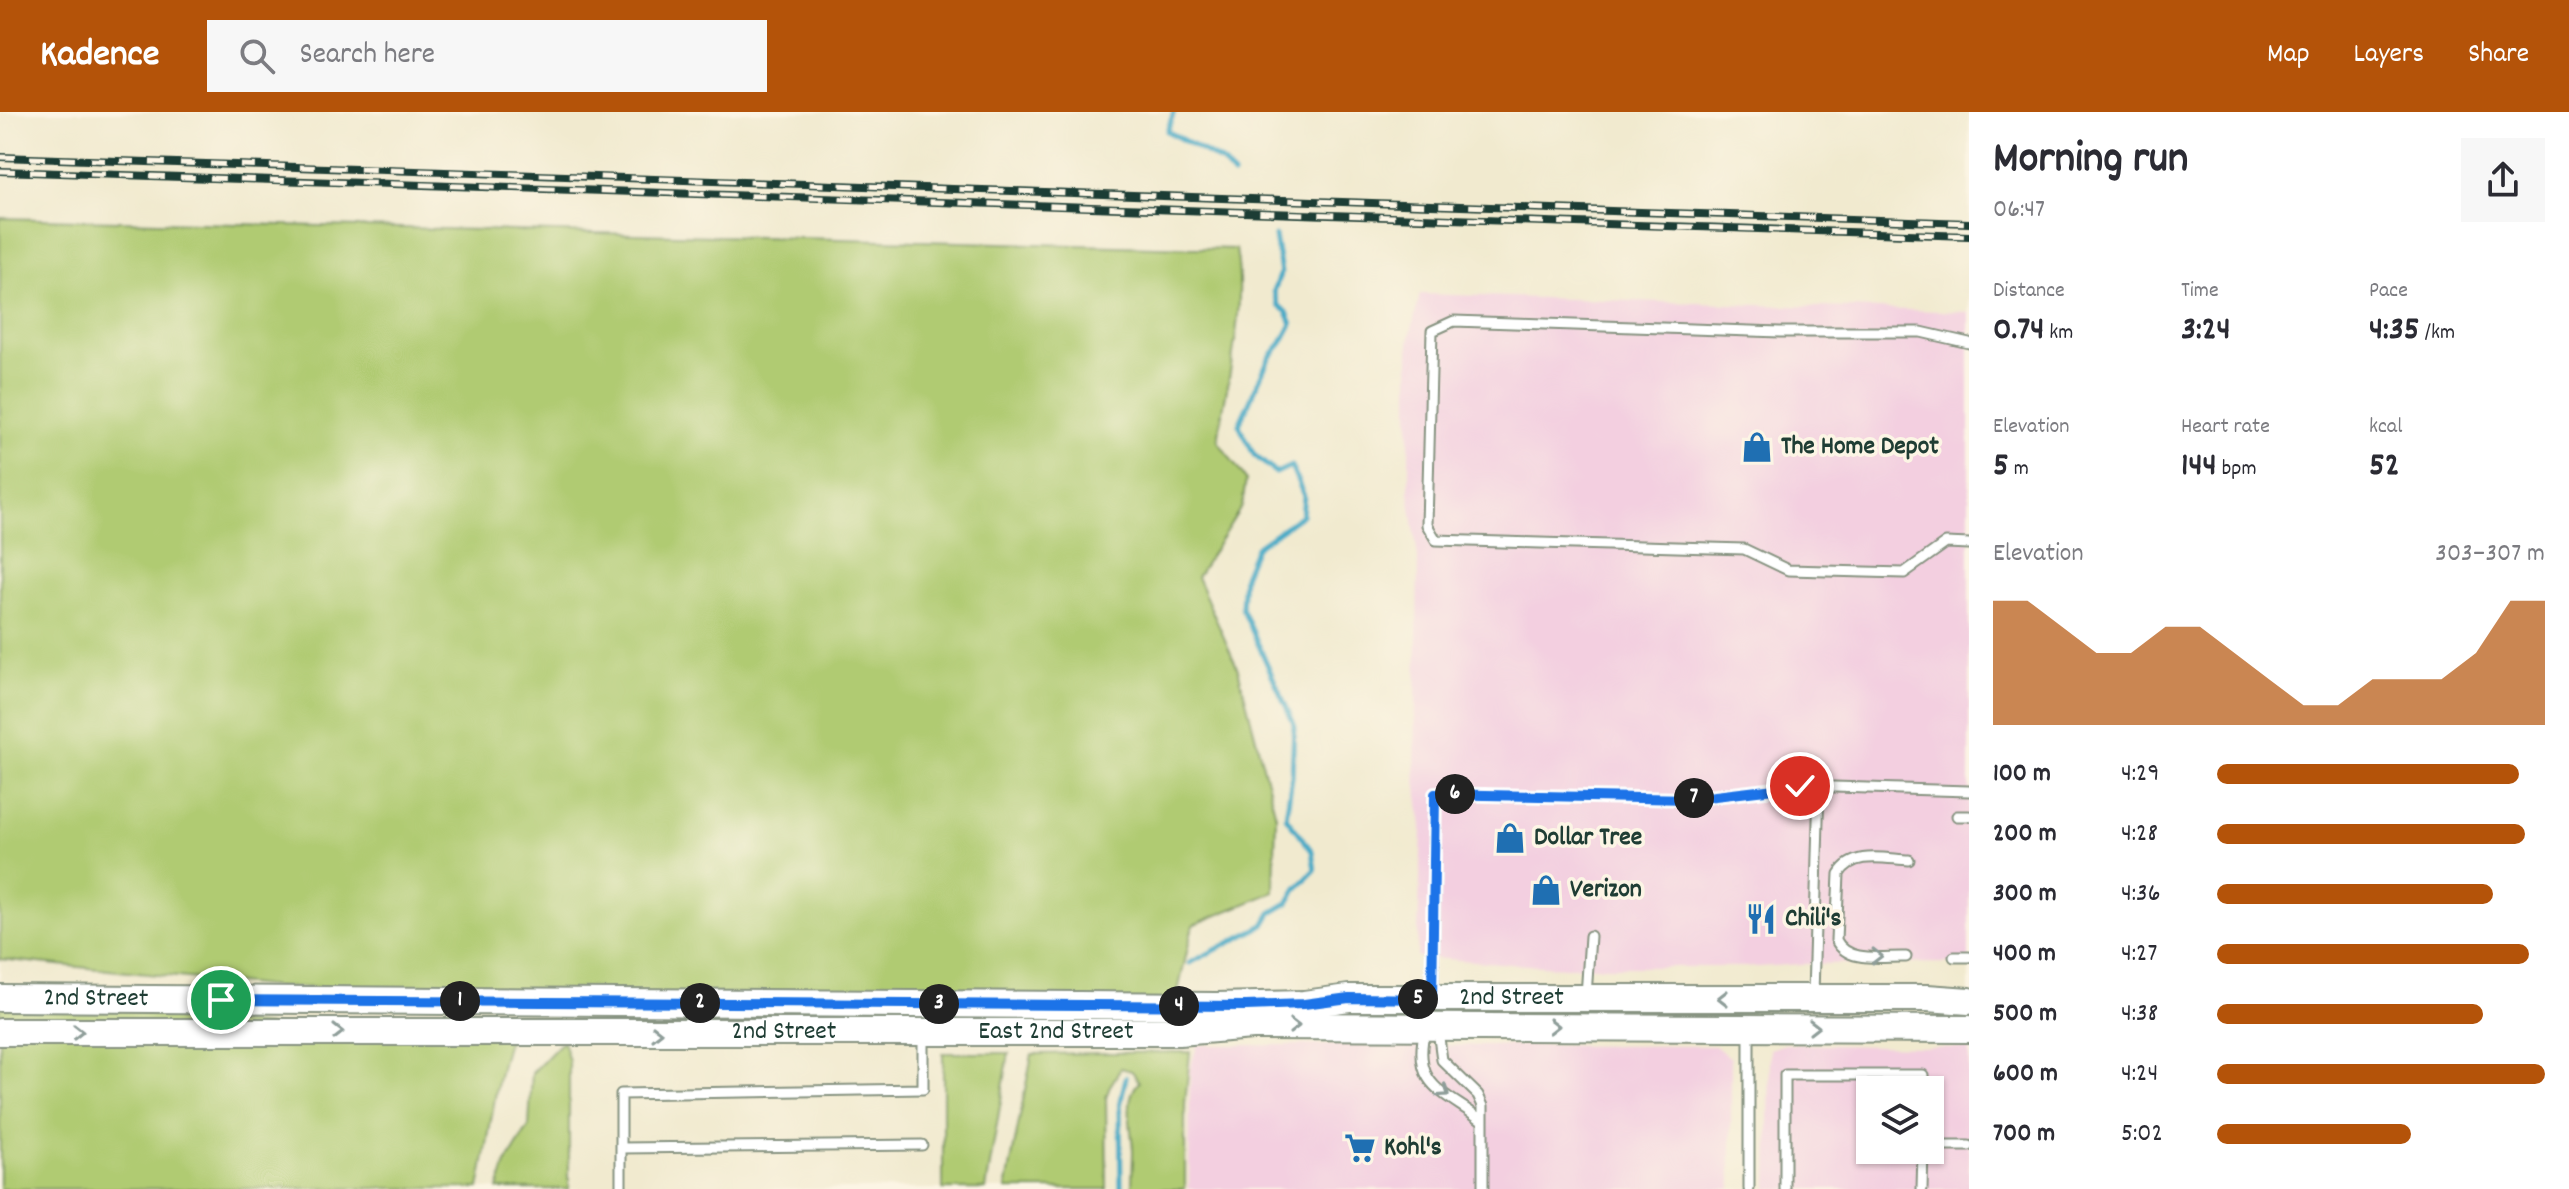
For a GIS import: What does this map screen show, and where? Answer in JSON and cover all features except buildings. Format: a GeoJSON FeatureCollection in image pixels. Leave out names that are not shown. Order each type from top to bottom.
{"type":"FeatureCollection","features":[{"type":"Feature","properties":{"kind":"street","name":"2nd Street"},"geometry":{"type":"LineString","coordinates":[[0,998],[1200,1006],[1304,1004],[1349,998],[1927,998],[1969,1001]]}},
{"type":"Feature","properties":{"kind":"street","name":"2nd Street"},"geometry":{"type":"LineString","coordinates":[[1216,1029],[1252,1026],[1969,1029]]}},
{"type":"Feature","properties":{"kind":"street","name":"East 2nd Street"},"geometry":{"type":"LineString","coordinates":[[910,1032],[1179,1032],[1216,1029]]}},
{"type":"Feature","properties":{"kind":"street","name":"2nd Street"},"geometry":{"type":"LineString","coordinates":[[0,1032],[910,1032]]}},
{"type":"Feature","properties":{"kind":"lane"},"geometry":{"type":"LineString","coordinates":[[1969,343],[1921,332],[1780,332],[1454,321],[1432,331],[1427,525],[1436,540],[1744,549],[1788,570],[1904,573],[1946,543],[1969,544]]}},
{"type":"Feature","properties":{"kind":"lane"},"geometry":{"type":"LineString","coordinates":[[1483,1189],[1483,1106],[1478,1095],[1442,1060],[1432,1026],[1435,794],[1690,799],[1800,786],[1969,791]]}},
{"type":"Feature","properties":{"kind":"lane"},"geometry":{"type":"LineString","coordinates":[[1813,998],[1819,786]]}},
{"type":"Feature","properties":{"kind":"lane"},"geometry":{"type":"LineString","coordinates":[[1957,816],[1969,816]]}},
{"type":"Feature","properties":{"kind":"lane"},"geometry":{"type":"LineString","coordinates":[[1906,957],[1849,954],[1840,948],[1836,940],[1839,874],[1844,866],[1859,858],[1909,860]]}},
{"type":"Feature","properties":{"kind":"lane"},"geometry":{"type":"LineString","coordinates":[[1586,999],[1590,936]]}},
{"type":"Feature","properties":{"kind":"lane"},"geometry":{"type":"LineString","coordinates":[[1954,957],[1969,957]]}},
{"type":"Feature","properties":{"kind":"lane"},"geometry":{"type":"LineString","coordinates":[[1432,1026],[1421,1045],[1422,1065],[1428,1082],[1483,1121]]}},
{"type":"Feature","properties":{"kind":"lane"},"geometry":{"type":"LineString","coordinates":[[1749,1027],[1749,1189]]}},
{"type":"Feature","properties":{"kind":"lane"},"geometry":{"type":"LineString","coordinates":[[621,1189],[621,1094],[923,1089],[910,1032]]}},
{"type":"Feature","properties":{"kind":"lane"},"geometry":{"type":"LineString","coordinates":[[1785,1189],[1785,1075],[1923,1076]]}},
{"type":"Feature","properties":{"kind":"lane"},"geometry":{"type":"LineString","coordinates":[[621,1148],[922,1145]]}},
{"type":"Feature","properties":{"kind":"lane"},"geometry":{"type":"LineString","coordinates":[[1944,1146],[1969,1146]]}},
{"type":"Feature","properties":{"kind":"lane"},"geometry":{"type":"LineString","coordinates":[[1922,1189],[1923,1164]]}},
{"type":"Feature","properties":{"kind":"shaded area"},"geometry":{"type":"Polygon","coordinates":[[[1420,294],[1969,312],[1969,963],[1555,967],[1417,957],[1422,827],[1415,772],[1418,558],[1409,492],[1409,341],[1420,294]]]}},
{"type":"Feature","properties":{"kind":"shaded area"},"geometry":{"type":"Polygon","coordinates":[[[1785,1044],[1969,1048],[1969,1189],[1768,1189],[1770,1049],[1785,1044]]]}},
{"type":"Feature","properties":{"kind":"shaded area"},"geometry":{"type":"Polygon","coordinates":[[[1197,1045],[1715,1046],[1731,1058],[1731,1189],[1189,1189],[1190,1070],[1197,1045]]]}},
{"type":"Feature","properties":{"kind":"green space"},"geometry":{"type":"Polygon","coordinates":[[[0,218],[1236,249],[1238,321],[1218,441],[1246,480],[1242,506],[1197,577],[1238,669],[1276,816],[1274,892],[1193,925],[1175,1005],[276,987],[0,959],[0,218]]]}},
{"type":"Feature","properties":{"kind":"green space"},"geometry":{"type":"Polygon","coordinates":[[[0,988],[167,1015],[300,1029],[510,1035],[496,1091],[479,1188],[0,1189],[0,988]]]}},
{"type":"Feature","properties":{"kind":"green space"},"geometry":{"type":"Polygon","coordinates":[[[563,1041],[569,1062],[569,1189],[498,1189],[506,1164],[529,1126],[532,1073],[563,1041]]]}},
{"type":"Feature","properties":{"kind":"green space"},"geometry":{"type":"Polygon","coordinates":[[[1190,1052],[1185,1104],[1185,1189],[1132,1189],[1130,1105],[1139,1082],[1132,1071],[1121,1068],[1106,1098],[1107,1189],[1006,1189],[1032,1054],[1190,1052]]]}},
{"type":"Feature","properties":{"kind":"green space"},"geometry":{"type":"Polygon","coordinates":[[[943,1053],[1009,1053],[986,1189],[943,1189],[943,1053]]]}},
{"type":"Feature","properties":{"kind":"waterway"},"geometry":{"type":"LineString","coordinates":[[1174,112],[1167,131],[1222,162],[1233,175]]}},
{"type":"Feature","properties":{"kind":"waterway"},"geometry":{"type":"LineString","coordinates":[[1190,963],[1264,925],[1271,913],[1288,903],[1297,888],[1315,870],[1312,851],[1286,817],[1292,777],[1294,724],[1242,608],[1244,576],[1256,547],[1302,515],[1304,496],[1291,466],[1276,473],[1254,455],[1239,425],[1269,358],[1292,324],[1287,312],[1279,306],[1274,291],[1281,273],[1275,236]]}},
{"type":"Feature","properties":{"kind":"waterway"},"geometry":{"type":"LineString","coordinates":[[1121,1189],[1120,1105],[1126,1077]]}},
{"type":"Feature","properties":{"kind":"railway"},"geometry":{"type":"LineString","coordinates":[[0,157],[1969,223]]}},
{"type":"Feature","properties":{"kind":"railway"},"geometry":{"type":"LineString","coordinates":[[0,171],[1969,236]]}},
{"type":"Feature","properties":{"kind":"place","name":"The Home Depot"},"geometry":{"type":"Point","coordinates":[1757,447]}},
{"type":"Feature","properties":{"kind":"place","name":"Dollar Tree"},"geometry":{"type":"Point","coordinates":[1510,838]}},
{"type":"Feature","properties":{"kind":"place","name":"Verizon"},"geometry":{"type":"Point","coordinates":[1546,890]}},
{"type":"Feature","properties":{"kind":"place","name":"Chili's"},"geometry":{"type":"Point","coordinates":[1761,919]}},
{"type":"Feature","properties":{"kind":"place","name":"Kohl's"},"geometry":{"type":"Point","coordinates":[1360,1148]}},
{"type":"Feature","properties":{"kind":"route"},"geometry":{"type":"LineString","coordinates":[[221,1000],[1246,1006],[1304,1004],[1349,998],[1432,999],[1435,794],[1690,799],[1800,786]]}}]}
